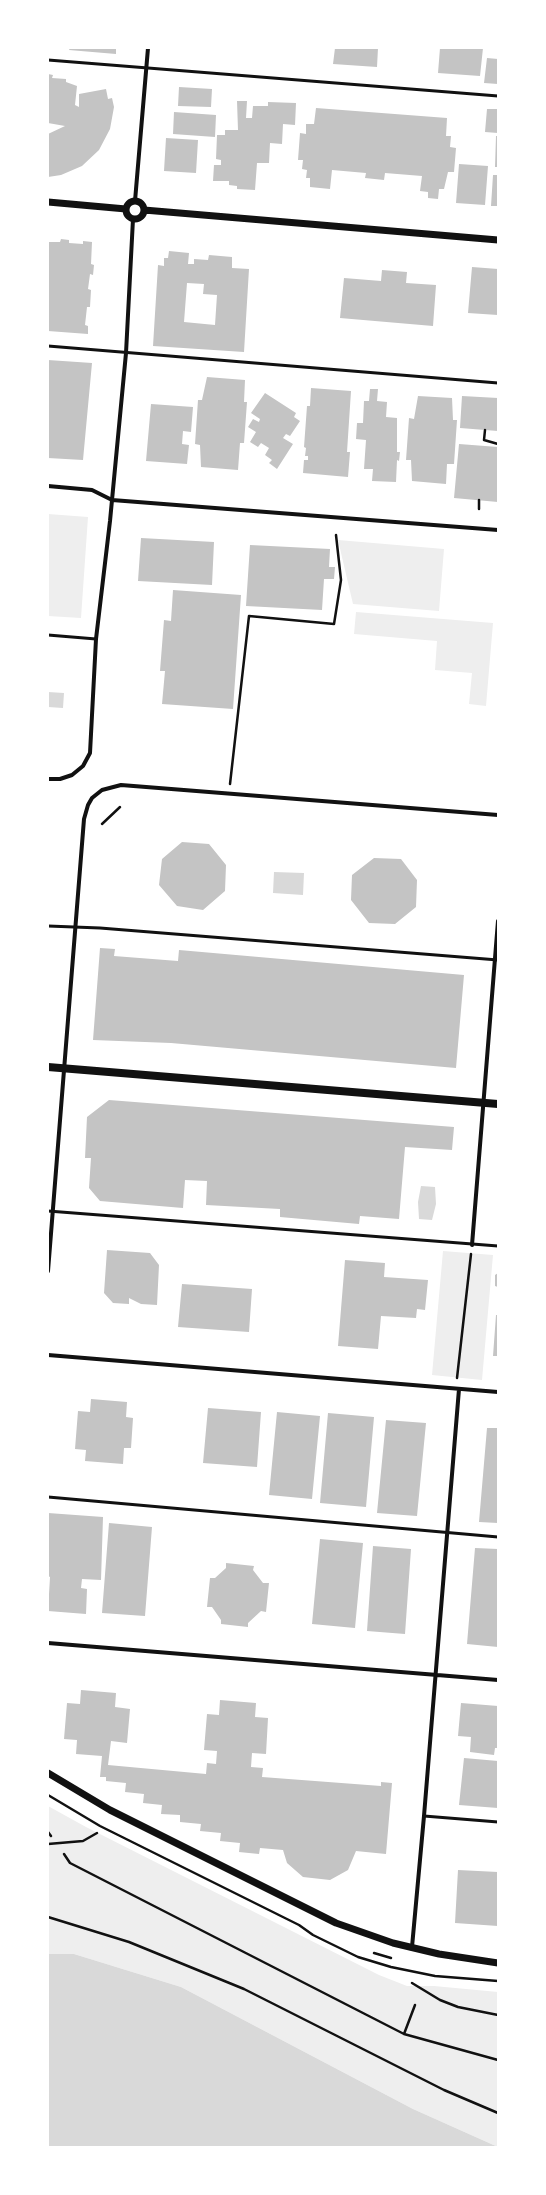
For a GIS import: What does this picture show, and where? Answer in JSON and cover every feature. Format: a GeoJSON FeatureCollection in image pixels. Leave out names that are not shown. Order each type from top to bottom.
{"type":"FeatureCollection","features":[{"type":"Feature","properties":{"kind":"main road"},"geometry":{"type":"LineString","coordinates":[[48,1067],[498,1104]]}},
{"type":"Feature","properties":{"kind":"street"},"geometry":{"type":"LineString","coordinates":[[135,201],[148,48]]}},
{"type":"Feature","properties":{"kind":"street"},"geometry":{"type":"LineString","coordinates":[[126,209],[130,203],[135,201]]}},
{"type":"Feature","properties":{"kind":"street"},"geometry":{"type":"LineString","coordinates":[[135,201],[140,203],[144,210]]}},
{"type":"Feature","properties":{"kind":"street"},"geometry":{"type":"LineString","coordinates":[[48,202],[126,209]]}},
{"type":"Feature","properties":{"kind":"street"},"geometry":{"type":"LineString","coordinates":[[126,209],[129,216],[133,218],[140,217],[144,210]]}},
{"type":"Feature","properties":{"kind":"street"},"geometry":{"type":"LineString","coordinates":[[144,210],[498,240]]}},
{"type":"Feature","properties":{"kind":"street"},"geometry":{"type":"LineString","coordinates":[[48,779],[60,779],[78,771],[87,761],[90,753],[96,638],[112,500],[126,353],[133,218]]}},
{"type":"Feature","properties":{"kind":"street"},"geometry":{"type":"LineString","coordinates":[[48,486],[92,490],[112,500],[498,530]]}},
{"type":"Feature","properties":{"kind":"street"},"geometry":{"type":"LineString","coordinates":[[48,1271],[54,1211],[74,927],[84,819],[88,805],[97,794],[108,787],[121,785],[498,815]]}},
{"type":"Feature","properties":{"kind":"street"},"geometry":{"type":"LineString","coordinates":[[472,1244],[497,960],[498,921]]}},
{"type":"Feature","properties":{"kind":"street"},"geometry":{"type":"LineString","coordinates":[[48,1355],[498,1392]]}},
{"type":"Feature","properties":{"kind":"street"},"geometry":{"type":"LineString","coordinates":[[412,1948],[459,1389]]}},
{"type":"Feature","properties":{"kind":"street"},"geometry":{"type":"LineString","coordinates":[[48,1643],[498,1680]]}},
{"type":"Feature","properties":{"kind":"street"},"geometry":{"type":"LineString","coordinates":[[48,1773],[110,1810],[336,1923],[412,1948],[439,1954],[498,1962]]}},
{"type":"Feature","properties":{"kind":"lane"},"geometry":{"type":"LineString","coordinates":[[48,60],[498,96]]}},
{"type":"Feature","properties":{"kind":"lane"},"geometry":{"type":"LineString","coordinates":[[48,346],[498,383]]}},
{"type":"Feature","properties":{"kind":"lane"},"geometry":{"type":"LineString","coordinates":[[48,635],[96,638]]}},
{"type":"Feature","properties":{"kind":"lane"},"geometry":{"type":"LineString","coordinates":[[48,926],[497,960]]}},
{"type":"Feature","properties":{"kind":"lane"},"geometry":{"type":"LineString","coordinates":[[48,1211],[498,1246]]}},
{"type":"Feature","properties":{"kind":"lane"},"geometry":{"type":"LineString","coordinates":[[48,1497],[498,1537]]}},
{"type":"Feature","properties":{"kind":"lane"},"geometry":{"type":"LineString","coordinates":[[424,1816],[498,1822]]}},
{"type":"Feature","properties":{"kind":"path"},"geometry":{"type":"LineString","coordinates":[[485,430],[484,440],[498,444]]}},
{"type":"Feature","properties":{"kind":"path"},"geometry":{"type":"LineString","coordinates":[[479,500],[479,509]]}},
{"type":"Feature","properties":{"kind":"path"},"geometry":{"type":"LineString","coordinates":[[229,793],[249,616],[334,624],[341,580],[336,536]]}},
{"type":"Feature","properties":{"kind":"path"},"geometry":{"type":"LineString","coordinates":[[102,824],[120,807]]}},
{"type":"Feature","properties":{"kind":"path"},"geometry":{"type":"LineString","coordinates":[[457,1369],[470,1260]]}},
{"type":"Feature","properties":{"kind":"path"},"geometry":{"type":"LineString","coordinates":[[48,1795],[100,1826],[298,1925],[313,1935],[358,1957],[391,1967],[435,1976],[498,1981]]}},
{"type":"Feature","properties":{"kind":"path"},"geometry":{"type":"LineString","coordinates":[[48,1832],[51,1836]]}},
{"type":"Feature","properties":{"kind":"path"},"geometry":{"type":"LineString","coordinates":[[48,1844],[83,1841],[97,1833]]}},
{"type":"Feature","properties":{"kind":"path"},"geometry":{"type":"LineString","coordinates":[[64,1854],[70,1863],[404,2034],[498,2060]]}},
{"type":"Feature","properties":{"kind":"path"},"geometry":{"type":"LineString","coordinates":[[49,1919],[129,1942],[244,1989],[444,2090],[498,2113]]}},
{"type":"Feature","properties":{"kind":"path"},"geometry":{"type":"LineString","coordinates":[[374,1953],[391,1958]]}},
{"type":"Feature","properties":{"kind":"path"},"geometry":{"type":"LineString","coordinates":[[412,1983],[440,2000],[458,2007],[498,2015]]}},
{"type":"Feature","properties":{"kind":"path"},"geometry":{"type":"LineString","coordinates":[[404,2034],[415,2005]]}},
{"type":"Feature","properties":{"kind":"shaded area"},"geometry":{"type":"Polygon","coordinates":[[[48,514],[88,517],[81,618],[48,616],[48,514]]]}},
{"type":"Feature","properties":{"kind":"shaded area"},"geometry":{"type":"Polygon","coordinates":[[[338,540],[444,549],[439,611],[353,604],[338,540]]]}},
{"type":"Feature","properties":{"kind":"shaded area"},"geometry":{"type":"Polygon","coordinates":[[[356,612],[493,623],[486,706],[469,704],[472,673],[435,670],[437,641],[354,634],[356,612]]]}},
{"type":"Feature","properties":{"kind":"shaded area"},"geometry":{"type":"Polygon","coordinates":[[[48,692],[64,693],[63,708],[48,707],[48,692]]]}},
{"type":"Feature","properties":{"kind":"shaded area"},"geometry":{"type":"Polygon","coordinates":[[[274,872],[304,873],[303,895],[273,893],[274,872]]]}},
{"type":"Feature","properties":{"kind":"shaded area"},"geometry":{"type":"Polygon","coordinates":[[[421,1186],[435,1187],[436,1204],[432,1220],[419,1219],[418,1202],[421,1186]]]}},
{"type":"Feature","properties":{"kind":"shaded area"},"geometry":{"type":"Polygon","coordinates":[[[443,1251],[493,1255],[482,1380],[432,1375],[443,1251]]]}},
{"type":"Feature","properties":{"kind":"shaded area"},"geometry":{"type":"Polygon","coordinates":[[[48,1806],[86,1827],[379,1975],[407,1986],[434,1986],[498,1992],[498,2147],[413,2109],[181,1987],[74,1954],[48,1954],[48,1806]]]}},
{"type":"Feature","properties":{"kind":"shaded area"},"geometry":{"type":"Polygon","coordinates":[[[48,1954],[74,1954],[181,1987],[413,2109],[498,2147],[48,2147],[48,1954]]]}},
{"type":"Feature","properties":{"kind":"building"},"geometry":{"type":"Polygon","coordinates":[[[70,48],[116,48],[116,54],[69,50],[70,48]]]}},
{"type":"Feature","properties":{"kind":"building"},"geometry":{"type":"Polygon","coordinates":[[[335,48],[378,48],[377,67],[333,64],[335,48]]]}},
{"type":"Feature","properties":{"kind":"building"},"geometry":{"type":"Polygon","coordinates":[[[440,48],[483,48],[480,76],[438,73],[440,48]]]}},
{"type":"Feature","properties":{"kind":"building"},"geometry":{"type":"Polygon","coordinates":[[[487,58],[498,59],[498,84],[484,83],[487,58]]]}},
{"type":"Feature","properties":{"kind":"building"},"geometry":{"type":"Polygon","coordinates":[[[48,74],[53,75],[52,78],[66,79],[66,82],[77,86],[75,105],[79,107],[79,94],[106,89],[108,99],[112,98],[114,107],[110,129],[99,150],[82,166],[61,175],[48,177],[48,134],[65,126],[48,123],[48,74]]]}},
{"type":"Feature","properties":{"kind":"building"},"geometry":{"type":"Polygon","coordinates":[[[179,87],[212,89],[211,107],[178,106],[179,87]]]}},
{"type":"Feature","properties":{"kind":"building"},"geometry":{"type":"Polygon","coordinates":[[[237,101],[247,101],[246,118],[252,118],[253,106],[268,106],[268,102],[296,103],[295,125],[283,124],[282,144],[270,143],[269,163],[257,163],[255,190],[237,189],[237,186],[229,185],[229,181],[213,181],[214,165],[221,165],[221,160],[216,159],[217,135],[225,135],[225,130],[238,130],[237,101]]]}},
{"type":"Feature","properties":{"kind":"building"},"geometry":{"type":"Polygon","coordinates":[[[316,108],[447,118],[446,136],[451,136],[450,147],[456,148],[454,172],[448,172],[444,189],[439,189],[438,199],[428,198],[428,192],[420,191],[422,176],[385,173],[384,180],[365,178],[366,173],[332,170],[330,189],[310,187],[310,178],[306,178],[307,170],[302,169],[303,160],[298,160],[300,133],[306,134],[306,124],[314,124],[316,108]]]}},
{"type":"Feature","properties":{"kind":"building"},"geometry":{"type":"Polygon","coordinates":[[[487,109],[498,109],[498,133],[485,132],[487,109]]]}},
{"type":"Feature","properties":{"kind":"building"},"geometry":{"type":"Polygon","coordinates":[[[174,112],[216,115],[215,137],[173,134],[174,112]]]}},
{"type":"Feature","properties":{"kind":"building"},"geometry":{"type":"Polygon","coordinates":[[[496,136],[498,136],[498,167],[495,167],[496,136]]]}},
{"type":"Feature","properties":{"kind":"building"},"geometry":{"type":"Polygon","coordinates":[[[166,138],[198,140],[196,173],[164,171],[166,138]]]}},
{"type":"Feature","properties":{"kind":"building"},"geometry":{"type":"Polygon","coordinates":[[[459,164],[488,166],[485,205],[456,203],[459,164]]]}},
{"type":"Feature","properties":{"kind":"building"},"geometry":{"type":"Polygon","coordinates":[[[493,175],[498,175],[498,206],[491,206],[493,175]]]}},
{"type":"Feature","properties":{"kind":"building"},"geometry":{"type":"Polygon","coordinates":[[[61,239],[69,240],[69,243],[83,244],[83,241],[92,242],[91,264],[94,265],[93,275],[90,274],[88,289],[91,290],[90,307],[87,307],[85,325],[88,326],[88,334],[48,331],[48,242],[60,242],[61,239]]]}},
{"type":"Feature","properties":{"kind":"building"},"geometry":{"type":"Polygon","coordinates":[[[169,251],[189,253],[188,264],[194,264],[194,259],[208,260],[209,255],[232,257],[232,268],[249,269],[244,352],[153,346],[158,265],[164,266],[164,258],[168,258],[169,251]],[[187,283],[184,322],[215,325],[217,295],[203,294],[204,284],[187,283]]]}},
{"type":"Feature","properties":{"kind":"building"},"geometry":{"type":"Polygon","coordinates":[[[472,267],[498,269],[498,315],[468,313],[472,267]]]}},
{"type":"Feature","properties":{"kind":"building"},"geometry":{"type":"Polygon","coordinates":[[[382,270],[407,272],[406,283],[436,285],[433,326],[340,318],[344,278],[381,281],[382,270]]]}},
{"type":"Feature","properties":{"kind":"building"},"geometry":{"type":"Polygon","coordinates":[[[48,360],[92,363],[83,460],[48,458],[48,360]]]}},
{"type":"Feature","properties":{"kind":"building"},"geometry":{"type":"Polygon","coordinates":[[[207,377],[245,380],[244,402],[247,402],[244,443],[240,443],[238,470],[201,467],[200,445],[195,444],[198,400],[202,400],[207,377]]]}},
{"type":"Feature","properties":{"kind":"building"},"geometry":{"type":"Polygon","coordinates":[[[311,388],[351,391],[347,452],[350,452],[348,477],[303,473],[304,460],[308,460],[308,456],[305,456],[306,448],[304,447],[307,406],[310,406],[311,388]]]}},
{"type":"Feature","properties":{"kind":"building"},"geometry":{"type":"Polygon","coordinates":[[[370,389],[378,389],[377,401],[387,402],[386,417],[397,418],[397,452],[400,452],[399,461],[397,460],[396,482],[372,481],[373,469],[364,469],[366,440],[356,439],[357,423],[363,423],[364,401],[369,401],[370,389]]]}},
{"type":"Feature","properties":{"kind":"building"},"geometry":{"type":"Polygon","coordinates":[[[265,393],[296,413],[294,417],[300,421],[290,436],[286,434],[283,438],[293,444],[277,469],[269,463],[272,460],[265,455],[269,448],[261,443],[258,447],[250,442],[256,432],[248,427],[253,419],[259,422],[260,419],[251,413],[265,393]]]}},
{"type":"Feature","properties":{"kind":"building"},"geometry":{"type":"Polygon","coordinates":[[[418,396],[452,398],[453,420],[457,420],[454,464],[447,464],[446,484],[412,481],[411,460],[406,460],[409,418],[414,419],[418,396]]]}},
{"type":"Feature","properties":{"kind":"building"},"geometry":{"type":"Polygon","coordinates":[[[462,396],[498,398],[498,431],[460,428],[462,396]]]}},
{"type":"Feature","properties":{"kind":"building"},"geometry":{"type":"Polygon","coordinates":[[[151,404],[193,407],[191,432],[183,431],[182,444],[189,445],[187,464],[146,461],[151,404]]]}},
{"type":"Feature","properties":{"kind":"building"},"geometry":{"type":"Polygon","coordinates":[[[459,444],[498,447],[498,502],[454,498],[459,444]]]}},
{"type":"Feature","properties":{"kind":"building"},"geometry":{"type":"Polygon","coordinates":[[[141,538],[214,542],[212,585],[138,581],[141,538]]]}},
{"type":"Feature","properties":{"kind":"building"},"geometry":{"type":"Polygon","coordinates":[[[250,545],[330,549],[329,567],[335,567],[334,579],[324,579],[322,610],[246,606],[250,545]]]}},
{"type":"Feature","properties":{"kind":"building"},"geometry":{"type":"Polygon","coordinates":[[[173,590],[241,595],[233,709],[162,704],[165,671],[160,671],[164,620],[171,621],[173,590]]]}},
{"type":"Feature","properties":{"kind":"building"},"geometry":{"type":"Polygon","coordinates":[[[182,842],[209,844],[226,865],[225,891],[203,910],[177,906],[159,885],[162,859],[182,842]]]}},
{"type":"Feature","properties":{"kind":"building"},"geometry":{"type":"Polygon","coordinates":[[[374,858],[401,859],[417,880],[416,907],[395,924],[369,923],[351,900],[352,875],[374,858]]]}},
{"type":"Feature","properties":{"kind":"building"},"geometry":{"type":"Polygon","coordinates":[[[100,948],[115,949],[114,956],[178,961],[179,950],[464,975],[456,1068],[171,1043],[93,1040],[100,948]]]}},
{"type":"Feature","properties":{"kind":"building"},"geometry":{"type":"Polygon","coordinates":[[[109,1100],[454,1127],[452,1150],[405,1147],[399,1219],[360,1216],[359,1224],[280,1217],[280,1209],[206,1205],[207,1181],[185,1180],[183,1208],[100,1201],[89,1188],[91,1158],[85,1158],[87,1117],[109,1100]]]}},
{"type":"Feature","properties":{"kind":"building"},"geometry":{"type":"Polygon","coordinates":[[[107,1250],[150,1253],[159,1265],[157,1305],[141,1304],[129,1298],[129,1304],[113,1303],[104,1293],[107,1250]]]}},
{"type":"Feature","properties":{"kind":"building"},"geometry":{"type":"Polygon","coordinates":[[[345,1260],[385,1263],[384,1277],[428,1280],[425,1310],[417,1309],[416,1318],[381,1316],[378,1349],[338,1346],[345,1260]]]}},
{"type":"Feature","properties":{"kind":"building"},"geometry":{"type":"Polygon","coordinates":[[[498,1273],[498,1287],[495,1286],[495,1275],[498,1273]]]}},
{"type":"Feature","properties":{"kind":"building"},"geometry":{"type":"Polygon","coordinates":[[[182,1284],[252,1289],[249,1332],[178,1327],[182,1284]]]}},
{"type":"Feature","properties":{"kind":"building"},"geometry":{"type":"Polygon","coordinates":[[[496,1315],[498,1315],[498,1356],[493,1356],[496,1315]]]}},
{"type":"Feature","properties":{"kind":"building"},"geometry":{"type":"Polygon","coordinates":[[[91,1399],[127,1402],[126,1417],[133,1418],[131,1448],[124,1448],[123,1464],[85,1461],[86,1450],[75,1449],[78,1411],[90,1412],[91,1399]]]}},
{"type":"Feature","properties":{"kind":"building"},"geometry":{"type":"Polygon","coordinates":[[[208,1408],[261,1412],[257,1467],[203,1463],[208,1408]]]}},
{"type":"Feature","properties":{"kind":"building"},"geometry":{"type":"Polygon","coordinates":[[[277,1412],[320,1416],[312,1499],[269,1495],[277,1412]]]}},
{"type":"Feature","properties":{"kind":"building"},"geometry":{"type":"Polygon","coordinates":[[[328,1413],[374,1417],[366,1507],[320,1503],[328,1413]]]}},
{"type":"Feature","properties":{"kind":"building"},"geometry":{"type":"Polygon","coordinates":[[[386,1420],[426,1423],[417,1516],[377,1513],[386,1420]]]}},
{"type":"Feature","properties":{"kind":"building"},"geometry":{"type":"Polygon","coordinates":[[[487,1428],[498,1428],[498,1523],[479,1522],[487,1428]]]}},
{"type":"Feature","properties":{"kind":"building"},"geometry":{"type":"Polygon","coordinates":[[[48,1513],[103,1517],[101,1580],[82,1579],[81,1588],[87,1589],[86,1614],[48,1611],[50,1577],[48,1576],[48,1513]]]}},
{"type":"Feature","properties":{"kind":"building"},"geometry":{"type":"Polygon","coordinates":[[[109,1523],[152,1527],[145,1616],[102,1613],[109,1523]]]}},
{"type":"Feature","properties":{"kind":"building"},"geometry":{"type":"Polygon","coordinates":[[[320,1539],[363,1543],[355,1628],[312,1624],[320,1539]]]}},
{"type":"Feature","properties":{"kind":"building"},"geometry":{"type":"Polygon","coordinates":[[[373,1546],[411,1549],[405,1634],[367,1631],[373,1546]]]}},
{"type":"Feature","properties":{"kind":"building"},"geometry":{"type":"Polygon","coordinates":[[[475,1548],[498,1549],[498,1647],[467,1644],[475,1548]]]}},
{"type":"Feature","properties":{"kind":"building"},"geometry":{"type":"Polygon","coordinates":[[[226,1563],[254,1566],[253,1570],[263,1583],[269,1583],[266,1612],[261,1611],[248,1623],[248,1627],[221,1624],[221,1620],[212,1607],[207,1607],[210,1578],[215,1578],[226,1568],[226,1563]]]}},
{"type":"Feature","properties":{"kind":"building"},"geometry":{"type":"Polygon","coordinates":[[[81,1690],[116,1693],[115,1707],[130,1709],[127,1743],[111,1741],[108,1765],[206,1774],[207,1763],[216,1764],[217,1751],[204,1750],[207,1714],[219,1715],[220,1700],[256,1703],[255,1717],[268,1718],[266,1754],[252,1753],[251,1767],[263,1768],[262,1777],[381,1786],[381,1782],[392,1783],[386,1854],[356,1851],[348,1870],[330,1880],[303,1877],[287,1863],[283,1850],[260,1848],[259,1854],[239,1852],[240,1843],[220,1841],[221,1833],[200,1831],[201,1824],[180,1822],[180,1815],[161,1814],[162,1805],[143,1803],[144,1794],[125,1792],[126,1783],[106,1781],[106,1777],[100,1777],[102,1756],[76,1754],[77,1740],[64,1739],[67,1703],[80,1704],[81,1690]]]}},
{"type":"Feature","properties":{"kind":"building"},"geometry":{"type":"Polygon","coordinates":[[[461,1703],[498,1706],[498,1748],[495,1748],[494,1755],[470,1752],[471,1737],[458,1736],[461,1703]]]}},
{"type":"Feature","properties":{"kind":"building"},"geometry":{"type":"Polygon","coordinates":[[[464,1758],[498,1761],[498,1808],[459,1805],[464,1758]]]}},
{"type":"Feature","properties":{"kind":"building"},"geometry":{"type":"Polygon","coordinates":[[[458,1870],[498,1872],[498,1926],[455,1923],[458,1870]]]}}]}
